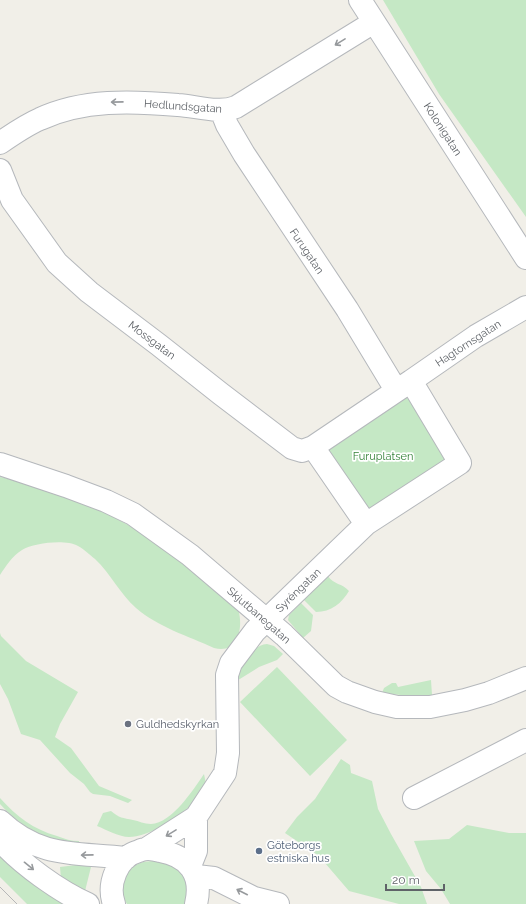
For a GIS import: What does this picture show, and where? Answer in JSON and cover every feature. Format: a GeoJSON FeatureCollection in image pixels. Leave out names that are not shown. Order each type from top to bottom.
{"type":"FeatureCollection","features":[{"type":"Feature","properties":{"kind":"street","name":"Kolonigatan"},"geometry":{"type":"LineString","coordinates":[[360,0],[526,258]]}},
{"type":"Feature","properties":{"kind":"street","name":"Hedlundsgatan"},"geometry":{"type":"LineString","coordinates":[[0,142],[40,119],[56,113],[94,104],[126,102],[177,104],[221,110],[230,109],[236,107],[374,22]]}},
{"type":"Feature","properties":{"kind":"street","name":"Furugatan"},"geometry":{"type":"LineString","coordinates":[[221,110],[227,125],[244,154],[347,310],[403,386]]}},
{"type":"Feature","properties":{"kind":"street","name":"Mossgatan"},"geometry":{"type":"LineString","coordinates":[[0,170],[6,204],[57,263],[89,292],[159,344],[220,394],[292,448],[302,451],[313,447]]}},
{"type":"Feature","properties":{"kind":"street","name":"Hagtornsgatan"},"geometry":{"type":"LineString","coordinates":[[403,386],[476,336],[526,307]]}},
{"type":"Feature","properties":{"kind":"street"},"geometry":{"type":"LineString","coordinates":[[403,386],[460,463],[366,524],[313,447],[403,386]]}},
{"type":"Feature","properties":{"kind":"street","name":"Skjutbanegatan"},"geometry":{"type":"LineString","coordinates":[[0,464],[106,501],[133,514],[190,555],[284,635],[336,686],[347,692],[375,702],[397,707],[430,707],[489,693],[526,678]]}},
{"type":"Feature","properties":{"kind":"street","name":"Syréngatan"},"geometry":{"type":"LineString","coordinates":[[126,858],[133,853],[146,849],[196,817],[225,773],[227,763],[227,674],[231,663],[255,631],[366,524]]}},
{"type":"Feature","properties":{"kind":"street"},"geometry":{"type":"LineString","coordinates":[[414,798],[526,740]]}},
{"type":"Feature","properties":{"kind":"street"},"geometry":{"type":"LineString","coordinates":[[196,817],[196,851],[193,871],[198,895],[196,904]]}},
{"type":"Feature","properties":{"kind":"street"},"geometry":{"type":"LineString","coordinates":[[0,821],[21,837],[43,848],[74,855],[98,855],[126,858]]}},
{"type":"Feature","properties":{"kind":"street"},"geometry":{"type":"LineString","coordinates":[[0,840],[42,875],[69,894],[88,904]]}},
{"type":"Feature","properties":{"kind":"street"},"geometry":{"type":"LineString","coordinates":[[146,849],[178,856],[193,871],[214,878],[254,898],[278,904]]}},
{"type":"Feature","properties":{"kind":"street"},"geometry":{"type":"LineString","coordinates":[[114,904],[112,891],[113,882],[120,865],[126,858]]}},
{"type":"Feature","properties":{"kind":"green space"},"geometry":{"type":"Polygon","coordinates":[[[383,0],[526,0],[526,217],[439,94],[383,0]]]}},
{"type":"Feature","properties":{"kind":"green space","name":"Furuplatsen"},"geometry":{"type":"Polygon","coordinates":[[[401,393],[415,405],[445,459],[443,465],[372,513],[327,456],[328,443],[401,393]]]}},
{"type":"Feature","properties":{"kind":"green space"},"geometry":{"type":"Polygon","coordinates":[[[0,477],[49,488],[80,499],[146,535],[173,554],[238,609],[240,624],[237,638],[234,643],[229,647],[222,649],[214,648],[154,621],[130,602],[95,559],[78,546],[72,544],[58,542],[34,545],[22,550],[15,555],[0,575],[0,477]]]}},
{"type":"Feature","properties":{"kind":"green space"},"geometry":{"type":"Polygon","coordinates":[[[328,576],[330,579],[349,591],[336,606],[321,612],[316,612],[304,600],[328,576]]]}},
{"type":"Feature","properties":{"kind":"green space"},"geometry":{"type":"Polygon","coordinates":[[[301,603],[313,615],[311,631],[303,638],[288,620],[289,615],[301,603]]]}},
{"type":"Feature","properties":{"kind":"green space"},"geometry":{"type":"Polygon","coordinates":[[[0,633],[1,636],[26,661],[78,692],[60,724],[55,737],[71,748],[99,786],[132,800],[128,803],[110,796],[93,794],[84,784],[70,773],[40,740],[21,734],[8,699],[0,684],[0,633]]]}},
{"type":"Feature","properties":{"kind":"green space"},"geometry":{"type":"Polygon","coordinates":[[[267,644],[274,646],[283,654],[277,660],[259,667],[235,682],[247,658],[256,648],[267,644]]]}},
{"type":"Feature","properties":{"kind":"green space"},"geometry":{"type":"Polygon","coordinates":[[[277,667],[347,740],[310,776],[240,702],[277,667]]]}},
{"type":"Feature","properties":{"kind":"green space"},"geometry":{"type":"Polygon","coordinates":[[[431,680],[432,695],[410,696],[382,693],[384,688],[392,683],[396,683],[398,687],[431,680]]]}},
{"type":"Feature","properties":{"kind":"green space"},"geometry":{"type":"Polygon","coordinates":[[[341,759],[350,765],[351,773],[372,781],[378,809],[421,887],[427,904],[399,904],[349,891],[319,856],[285,833],[297,817],[315,799],[341,759]]]}},
{"type":"Feature","properties":{"kind":"green space"},"geometry":{"type":"Polygon","coordinates":[[[204,774],[206,784],[194,802],[177,817],[153,831],[136,836],[125,837],[97,826],[103,813],[111,811],[121,817],[144,823],[151,824],[159,822],[167,818],[181,805],[204,774]]]}},
{"type":"Feature","properties":{"kind":"green space"},"geometry":{"type":"Polygon","coordinates":[[[0,798],[19,817],[40,830],[63,838],[79,841],[79,843],[76,845],[64,842],[34,831],[9,813],[0,804],[0,798]]]}},
{"type":"Feature","properties":{"kind":"green space"},"geometry":{"type":"Polygon","coordinates":[[[467,825],[509,833],[526,833],[526,904],[450,904],[441,889],[426,871],[414,841],[449,839],[467,825]]]}},
{"type":"Feature","properties":{"kind":"green space"},"geometry":{"type":"Polygon","coordinates":[[[0,849],[77,904],[27,904],[0,877],[0,849]]]}},
{"type":"Feature","properties":{"kind":"green space"},"geometry":{"type":"Polygon","coordinates":[[[157,861],[171,863],[188,876],[188,904],[127,904],[122,893],[125,876],[133,867],[140,863],[157,861]]]}},
{"type":"Feature","properties":{"kind":"green space"},"geometry":{"type":"Polygon","coordinates":[[[92,863],[85,891],[61,879],[60,867],[92,863]]]}},
{"type":"Feature","properties":{"kind":"tram line"},"geometry":{"type":"LineString","coordinates":[[0,887],[17,904]]}},
{"type":"Feature","properties":{"kind":"place","name":"Guldhedskyrkan"},"geometry":{"type":"Point","coordinates":[128,724]}},
{"type":"Feature","properties":{"kind":"place","name":"Göteborgs estniska hus"},"geometry":{"type":"Point","coordinates":[259,851]}}]}
